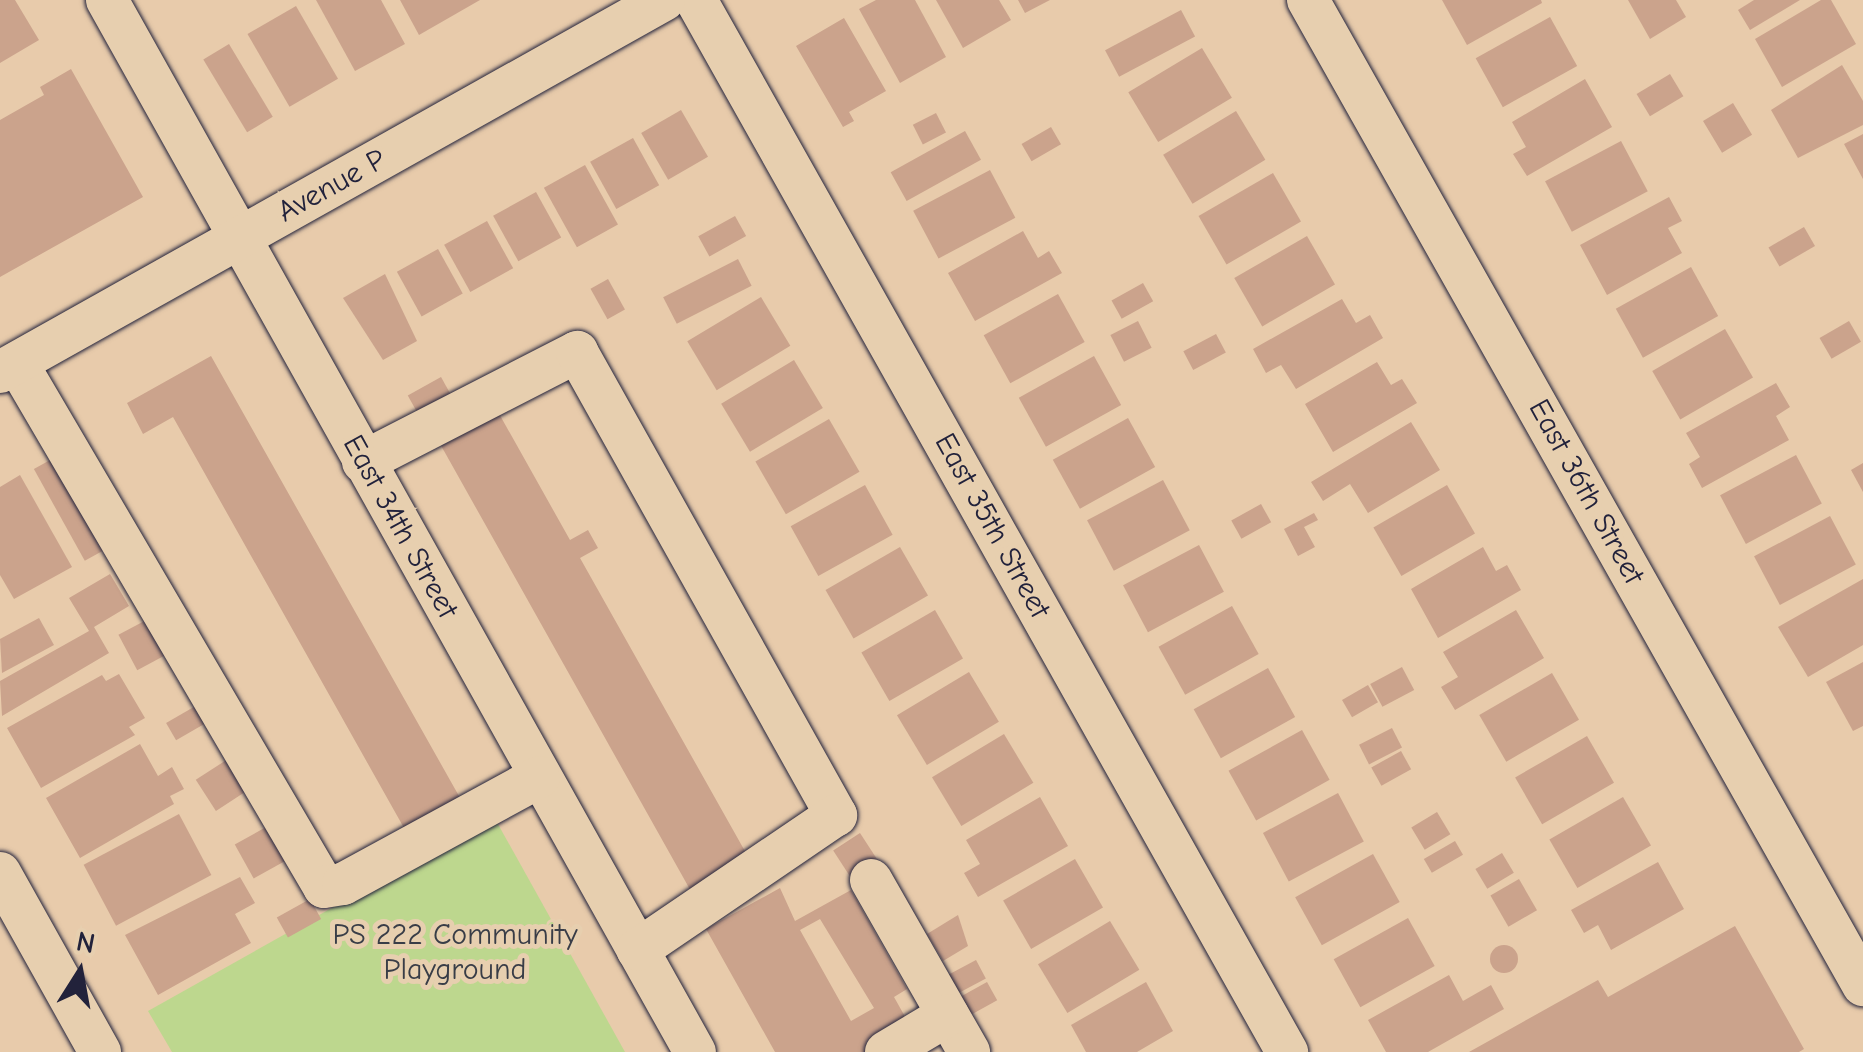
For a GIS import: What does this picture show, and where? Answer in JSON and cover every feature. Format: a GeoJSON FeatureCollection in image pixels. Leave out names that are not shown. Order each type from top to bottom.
{"type":"FeatureCollection","features":[{"type":"Feature","properties":{"kind":"street","name":"East 34th Street"},"geometry":{"type":"LineString","coordinates":[[106,0],[695,1052]]}},
{"type":"Feature","properties":{"kind":"street","name":"Avenue P"},"geometry":{"type":"LineString","coordinates":[[8,368],[664,0]]}},
{"type":"Feature","properties":{"kind":"street","name":"East 35th Street"},"geometry":{"type":"LineString","coordinates":[[696,0],[1287,1052]]}},
{"type":"Feature","properties":{"kind":"street","name":"East 36th Street"},"geometry":{"type":"LineString","coordinates":[[1308,0],[1863,985]]}},
{"type":"Feature","properties":{"kind":"street"},"geometry":{"type":"LineString","coordinates":[[364,462],[578,352],[836,815],[637,950]]}},
{"type":"Feature","properties":{"kind":"street"},"geometry":{"type":"LineString","coordinates":[[8,368],[324,888],[343,884],[539,777]]}},
{"type":"Feature","properties":{"kind":"street"},"geometry":{"type":"LineString","coordinates":[[0,873],[100,1052]]}},
{"type":"Feature","properties":{"kind":"street"},"geometry":{"type":"LineString","coordinates":[[871,880],[969,1052]]}},
{"type":"Feature","properties":{"kind":"street"},"geometry":{"type":"LineString","coordinates":[[886,1052],[948,1015]]}},
{"type":"Feature","properties":{"kind":"green space","name":"PS 222 Community Playground"},"geometry":{"type":"Polygon","coordinates":[[[494,817],[625,1052],[172,1052],[148,1011],[494,817]]]}},
{"type":"Feature","properties":{"kind":"building"},"geometry":{"type":"Polygon","coordinates":[[[0,0],[15,0],[39,40],[0,63],[0,0]]]}},
{"type":"Feature","properties":{"kind":"building"},"geometry":{"type":"Polygon","coordinates":[[[316,0],[381,0],[405,44],[355,71],[316,0]]]}},
{"type":"Feature","properties":{"kind":"building"},"geometry":{"type":"Polygon","coordinates":[[[400,0],[480,0],[419,35],[400,0]]]}},
{"type":"Feature","properties":{"kind":"building"},"geometry":{"type":"Polygon","coordinates":[[[876,0],[915,0],[946,57],[900,83],[859,9],[876,0]]]}},
{"type":"Feature","properties":{"kind":"building"},"geometry":{"type":"Polygon","coordinates":[[[936,0],[999,0],[1011,20],[963,48],[936,0]]]}},
{"type":"Feature","properties":{"kind":"building"},"geometry":{"type":"Polygon","coordinates":[[[1018,0],[1050,0],[1025,13],[1018,0]]]}},
{"type":"Feature","properties":{"kind":"building"},"geometry":{"type":"Polygon","coordinates":[[[1442,0],[1541,0],[1542,3],[1467,45],[1442,0]]]}},
{"type":"Feature","properties":{"kind":"building"},"geometry":{"type":"Polygon","coordinates":[[[1628,0],[1676,0],[1686,17],[1650,39],[1628,0]]]}},
{"type":"Feature","properties":{"kind":"building"},"geometry":{"type":"Polygon","coordinates":[[[1754,0],[1800,0],[1750,30],[1738,10],[1754,0]]]}},
{"type":"Feature","properties":{"kind":"building"},"geometry":{"type":"Polygon","coordinates":[[[1821,0],[1831,0],[1856,44],[1782,87],[1755,39],[1821,0]]]}},
{"type":"Feature","properties":{"kind":"building"},"geometry":{"type":"Polygon","coordinates":[[[296,6],[338,79],[290,107],[248,34],[296,6]]]}},
{"type":"Feature","properties":{"kind":"building"},"geometry":{"type":"Polygon","coordinates":[[[1181,10],[1195,36],[1119,77],[1105,50],[1181,10]]]}},
{"type":"Feature","properties":{"kind":"building"},"geometry":{"type":"Polygon","coordinates":[[[1550,17],[1577,66],[1503,107],[1476,58],[1550,17]]]}},
{"type":"Feature","properties":{"kind":"building"},"geometry":{"type":"Polygon","coordinates":[[[844,18],[886,91],[849,112],[854,121],[843,127],[796,46],[844,18]]]}},
{"type":"Feature","properties":{"kind":"building"},"geometry":{"type":"Polygon","coordinates":[[[229,44],[273,117],[247,132],[203,59],[229,44]]]}},
{"type":"Feature","properties":{"kind":"building"},"geometry":{"type":"Polygon","coordinates":[[[1202,48],[1232,98],[1158,142],[1128,92],[1202,48]]]}},
{"type":"Feature","properties":{"kind":"building"},"geometry":{"type":"Polygon","coordinates":[[[1842,65],[1863,101],[1863,125],[1798,158],[1771,110],[1842,65]]]}},
{"type":"Feature","properties":{"kind":"building"},"geometry":{"type":"Polygon","coordinates":[[[71,69],[143,197],[0,277],[0,120],[44,95],[40,87],[71,69]]]}},
{"type":"Feature","properties":{"kind":"building"},"geometry":{"type":"Polygon","coordinates":[[[1670,74],[1683,96],[1650,116],[1637,94],[1670,74]]]}},
{"type":"Feature","properties":{"kind":"building"},"geometry":{"type":"Polygon","coordinates":[[[1585,79],[1612,127],[1527,176],[1513,154],[1526,147],[1512,122],[1585,79]]]}},
{"type":"Feature","properties":{"kind":"building"},"geometry":{"type":"Polygon","coordinates":[[[1733,103],[1752,135],[1722,153],[1703,121],[1733,103]]]}},
{"type":"Feature","properties":{"kind":"building"},"geometry":{"type":"Polygon","coordinates":[[[681,110],[708,157],[668,180],[641,133],[681,110]]]}},
{"type":"Feature","properties":{"kind":"building"},"geometry":{"type":"Polygon","coordinates":[[[1236,111],[1265,160],[1192,204],[1163,155],[1236,111]]]}},
{"type":"Feature","properties":{"kind":"building"},"geometry":{"type":"Polygon","coordinates":[[[936,113],[946,133],[923,144],[913,125],[936,113]]]}},
{"type":"Feature","properties":{"kind":"building"},"geometry":{"type":"Polygon","coordinates":[[[1051,127],[1061,144],[1032,161],[1022,144],[1051,127]]]}},
{"type":"Feature","properties":{"kind":"building"},"geometry":{"type":"Polygon","coordinates":[[[965,131],[981,160],[907,201],[891,172],[965,131]]]}},
{"type":"Feature","properties":{"kind":"building"},"geometry":{"type":"Polygon","coordinates":[[[1863,134],[1863,179],[1844,144],[1863,134]]]}},
{"type":"Feature","properties":{"kind":"building"},"geometry":{"type":"Polygon","coordinates":[[[633,138],[659,185],[616,209],[590,162],[633,138]]]}},
{"type":"Feature","properties":{"kind":"building"},"geometry":{"type":"Polygon","coordinates":[[[1621,141],[1648,191],[1572,232],[1545,181],[1621,141]]]}},
{"type":"Feature","properties":{"kind":"building"},"geometry":{"type":"Polygon","coordinates":[[[585,165],[618,224],[577,247],[544,188],[585,165]]]}},
{"type":"Feature","properties":{"kind":"building"},"geometry":{"type":"Polygon","coordinates":[[[990,170],[1015,218],[939,259],[913,211],[990,170]]]}},
{"type":"Feature","properties":{"kind":"building"},"geometry":{"type":"Polygon","coordinates":[[[1273,173],[1301,221],[1227,264],[1199,216],[1273,173]]]}},
{"type":"Feature","properties":{"kind":"building"},"geometry":{"type":"Polygon","coordinates":[[[536,192],[561,237],[518,261],[493,216],[536,192]]]}},
{"type":"Feature","properties":{"kind":"building"},"geometry":{"type":"Polygon","coordinates":[[[1669,197],[1682,221],[1668,228],[1682,253],[1607,295],[1580,245],[1669,197]]]}},
{"type":"Feature","properties":{"kind":"building"},"geometry":{"type":"Polygon","coordinates":[[[735,216],[746,236],[709,256],[698,236],[735,216]]]}},
{"type":"Feature","properties":{"kind":"building"},"geometry":{"type":"Polygon","coordinates":[[[487,221],[513,268],[470,292],[444,245],[487,221]]]}},
{"type":"Feature","properties":{"kind":"building"},"geometry":{"type":"Polygon","coordinates":[[[1804,227],[1815,246],[1779,267],[1768,248],[1804,227]]]}},
{"type":"Feature","properties":{"kind":"building"},"geometry":{"type":"Polygon","coordinates":[[[1023,231],[1038,258],[1049,251],[1062,273],[975,321],[948,273],[1023,231]]]}},
{"type":"Feature","properties":{"kind":"building"},"geometry":{"type":"Polygon","coordinates":[[[1307,236],[1335,284],[1262,326],[1234,278],[1307,236]]]}},
{"type":"Feature","properties":{"kind":"building"},"geometry":{"type":"Polygon","coordinates":[[[438,249],[463,294],[422,316],[397,272],[438,249]]]}},
{"type":"Feature","properties":{"kind":"building"},"geometry":{"type":"Polygon","coordinates":[[[738,259],[752,286],[677,324],[663,297],[738,259]]]}},
{"type":"Feature","properties":{"kind":"building"},"geometry":{"type":"Polygon","coordinates":[[[1691,267],[1718,316],[1643,358],[1616,309],[1691,267]]]}},
{"type":"Feature","properties":{"kind":"building"},"geometry":{"type":"Polygon","coordinates":[[[385,274],[417,341],[383,360],[343,298],[385,274]]]}},
{"type":"Feature","properties":{"kind":"building"},"geometry":{"type":"Polygon","coordinates":[[[608,279],[625,310],[607,319],[591,289],[608,279]]]}},
{"type":"Feature","properties":{"kind":"building"},"geometry":{"type":"Polygon","coordinates":[[[1143,283],[1153,301],[1122,319],[1112,300],[1143,283]]]}},
{"type":"Feature","properties":{"kind":"building"},"geometry":{"type":"Polygon","coordinates":[[[1058,294],[1085,342],[1010,383],[984,335],[1058,294]]]}},
{"type":"Feature","properties":{"kind":"building"},"geometry":{"type":"Polygon","coordinates":[[[761,297],[790,346],[717,390],[687,341],[761,297]]]}},
{"type":"Feature","properties":{"kind":"building"},"geometry":{"type":"Polygon","coordinates":[[[1342,299],[1356,323],[1370,315],[1383,338],[1296,389],[1281,365],[1266,373],[1253,349],[1342,299]]]}},
{"type":"Feature","properties":{"kind":"building"},"geometry":{"type":"Polygon","coordinates":[[[1138,321],[1152,348],[1124,362],[1110,335],[1138,321]]]}},
{"type":"Feature","properties":{"kind":"building"},"geometry":{"type":"Polygon","coordinates":[[[1849,321],[1861,342],[1832,359],[1820,338],[1849,321]]]}},
{"type":"Feature","properties":{"kind":"building"},"geometry":{"type":"Polygon","coordinates":[[[1725,329],[1753,377],[1680,419],[1652,371],[1725,329]]]}},
{"type":"Feature","properties":{"kind":"building"},"geometry":{"type":"Polygon","coordinates":[[[1216,334],[1226,353],[1193,370],[1183,351],[1216,334]]]}},
{"type":"Feature","properties":{"kind":"building"},"geometry":{"type":"Polygon","coordinates":[[[211,356],[468,812],[413,844],[173,417],[143,434],[127,403],[211,356]]]}},
{"type":"Feature","properties":{"kind":"building"},"geometry":{"type":"Polygon","coordinates":[[[1094,356],[1121,405],[1046,447],[1019,398],[1094,356]]]}},
{"type":"Feature","properties":{"kind":"building"},"geometry":{"type":"Polygon","coordinates":[[[794,360],[823,408],[750,452],[721,404],[794,360]]]}},
{"type":"Feature","properties":{"kind":"building"},"geometry":{"type":"Polygon","coordinates":[[[1377,362],[1391,385],[1402,379],[1417,403],[1333,452],[1305,404],[1377,362]]]}},
{"type":"Feature","properties":{"kind":"building"},"geometry":{"type":"Polygon","coordinates":[[[441,377],[453,399],[420,417],[408,395],[441,377]]]}},
{"type":"Feature","properties":{"kind":"building"},"geometry":{"type":"Polygon","coordinates":[[[1776,383],[1790,407],[1776,416],[1789,440],[1702,488],[1689,464],[1700,457],[1686,433],[1776,383]]]}},
{"type":"Feature","properties":{"kind":"building"},"geometry":{"type":"Polygon","coordinates":[[[497,410],[570,540],[588,530],[598,548],[580,558],[755,869],[697,902],[439,442],[497,410]]]}},
{"type":"Feature","properties":{"kind":"building"},"geometry":{"type":"Polygon","coordinates":[[[1128,418],[1155,467],[1080,509],[1053,460],[1128,418]]]}},
{"type":"Feature","properties":{"kind":"building"},"geometry":{"type":"Polygon","coordinates":[[[829,419],[860,472],[786,514],[755,462],[829,419]]]}},
{"type":"Feature","properties":{"kind":"building"},"geometry":{"type":"Polygon","coordinates":[[[1411,422],[1440,470],[1368,513],[1350,484],[1323,501],[1311,482],[1411,422]]]}},
{"type":"Feature","properties":{"kind":"building"},"geometry":{"type":"Polygon","coordinates":[[[61,454],[112,546],[85,561],[34,469],[61,454]]]}},
{"type":"Feature","properties":{"kind":"building"},"geometry":{"type":"Polygon","coordinates":[[[1796,455],[1822,504],[1746,544],[1720,495],[1796,455]]]}},
{"type":"Feature","properties":{"kind":"building"},"geometry":{"type":"Polygon","coordinates":[[[1863,463],[1863,492],[1851,470],[1863,463]]]}},
{"type":"Feature","properties":{"kind":"building"},"geometry":{"type":"Polygon","coordinates":[[[20,475],[72,567],[14,599],[0,575],[0,487],[20,475]]]}},
{"type":"Feature","properties":{"kind":"building"},"geometry":{"type":"Polygon","coordinates":[[[1163,480],[1190,530],[1114,571],[1087,520],[1163,480]]]}},
{"type":"Feature","properties":{"kind":"building"},"geometry":{"type":"Polygon","coordinates":[[[865,485],[893,535],[818,576],[791,526],[865,485]]]}},
{"type":"Feature","properties":{"kind":"building"},"geometry":{"type":"Polygon","coordinates":[[[1447,485],[1475,533],[1401,576],[1373,528],[1447,485]]]}},
{"type":"Feature","properties":{"kind":"building"},"geometry":{"type":"Polygon","coordinates":[[[1261,504],[1271,522],[1241,539],[1231,520],[1261,504]]]}},
{"type":"Feature","properties":{"kind":"building"},"geometry":{"type":"Polygon","coordinates":[[[1314,513],[1318,520],[1304,527],[1315,547],[1298,556],[1284,529],[1314,513]]]}},
{"type":"Feature","properties":{"kind":"building"},"geometry":{"type":"Polygon","coordinates":[[[1830,516],[1856,565],[1780,605],[1754,556],[1830,516]]]}},
{"type":"Feature","properties":{"kind":"building"},"geometry":{"type":"Polygon","coordinates":[[[1199,545],[1224,592],[1148,632],[1123,585],[1199,545]]]}},
{"type":"Feature","properties":{"kind":"building"},"geometry":{"type":"Polygon","coordinates":[[[900,547],[928,595],[854,638],[826,590],[900,547]]]}},
{"type":"Feature","properties":{"kind":"building"},"geometry":{"type":"Polygon","coordinates":[[[1483,547],[1496,571],[1507,565],[1521,590],[1438,638],[1411,589],[1483,547]]]}},
{"type":"Feature","properties":{"kind":"building"},"geometry":{"type":"Polygon","coordinates":[[[110,574],[129,606],[94,627],[109,653],[2,716],[0,681],[89,631],[69,598],[110,574]]]}},
{"type":"Feature","properties":{"kind":"building"},"geometry":{"type":"Polygon","coordinates":[[[1863,579],[1863,645],[1808,677],[1778,627],[1863,579]]]}},
{"type":"Feature","properties":{"kind":"building"},"geometry":{"type":"Polygon","coordinates":[[[1232,606],[1259,654],[1185,695],[1159,647],[1232,606]]]}},
{"type":"Feature","properties":{"kind":"building"},"geometry":{"type":"Polygon","coordinates":[[[935,610],[963,658],[889,701],[861,652],[935,610]]]}},
{"type":"Feature","properties":{"kind":"building"},"geometry":{"type":"Polygon","coordinates":[[[1516,610],[1544,658],[1455,710],[1441,687],[1458,677],[1443,652],[1516,610]]]}},
{"type":"Feature","properties":{"kind":"building"},"geometry":{"type":"Polygon","coordinates":[[[152,617],[171,652],[137,670],[118,635],[152,617]]]}},
{"type":"Feature","properties":{"kind":"building"},"geometry":{"type":"Polygon","coordinates":[[[39,618],[54,645],[2,673],[0,639],[39,618]]]}},
{"type":"Feature","properties":{"kind":"building"},"geometry":{"type":"Polygon","coordinates":[[[1863,662],[1863,726],[1853,731],[1826,682],[1863,662]]]}},
{"type":"Feature","properties":{"kind":"building"},"geometry":{"type":"Polygon","coordinates":[[[1402,667],[1414,690],[1382,707],[1370,684],[1402,667]]]}},
{"type":"Feature","properties":{"kind":"building"},"geometry":{"type":"Polygon","coordinates":[[[1268,668],[1295,717],[1221,758],[1194,709],[1268,668]]]}},
{"type":"Feature","properties":{"kind":"building"},"geometry":{"type":"Polygon","coordinates":[[[969,672],[999,722],[927,765],[897,715],[969,672]]]}},
{"type":"Feature","properties":{"kind":"building"},"geometry":{"type":"Polygon","coordinates":[[[1552,673],[1579,720],[1506,762],[1479,715],[1552,673]]]}},
{"type":"Feature","properties":{"kind":"building"},"geometry":{"type":"Polygon","coordinates":[[[119,674],[145,718],[129,727],[135,735],[41,788],[7,728],[102,675],[106,681],[119,674]]]}},
{"type":"Feature","properties":{"kind":"building"},"geometry":{"type":"Polygon","coordinates":[[[1368,685],[1378,702],[1352,717],[1342,700],[1368,685]]]}},
{"type":"Feature","properties":{"kind":"building"},"geometry":{"type":"Polygon","coordinates":[[[199,704],[209,721],[176,740],[166,723],[199,704]]]}},
{"type":"Feature","properties":{"kind":"building"},"geometry":{"type":"Polygon","coordinates":[[[1392,728],[1402,748],[1369,764],[1359,745],[1392,728]]]}},
{"type":"Feature","properties":{"kind":"building"},"geometry":{"type":"Polygon","coordinates":[[[1302,730],[1330,780],[1256,821],[1229,771],[1302,730]]]}},
{"type":"Feature","properties":{"kind":"building"},"geometry":{"type":"Polygon","coordinates":[[[1004,734],[1033,783],[961,826],[932,777],[1004,734]]]}},
{"type":"Feature","properties":{"kind":"building"},"geometry":{"type":"Polygon","coordinates":[[[1587,736],[1614,783],[1542,824],[1515,778],[1587,736]]]}},
{"type":"Feature","properties":{"kind":"building"},"geometry":{"type":"Polygon","coordinates":[[[140,744],[158,776],[172,767],[184,789],[170,796],[174,804],[80,858],[46,798],[140,744]]]}},
{"type":"Feature","properties":{"kind":"building"},"geometry":{"type":"Polygon","coordinates":[[[1401,751],[1411,769],[1381,786],[1371,767],[1401,751]]]}},
{"type":"Feature","properties":{"kind":"building"},"geometry":{"type":"Polygon","coordinates":[[[231,757],[251,788],[216,811],[196,780],[231,757]]]}},
{"type":"Feature","properties":{"kind":"building"},"geometry":{"type":"Polygon","coordinates":[[[1338,793],[1364,842],[1289,881],[1263,833],[1338,793]]]}},
{"type":"Feature","properties":{"kind":"building"},"geometry":{"type":"Polygon","coordinates":[[[1040,797],[1068,846],[978,897],[964,873],[980,864],[966,840],[1040,797]]]}},
{"type":"Feature","properties":{"kind":"building"},"geometry":{"type":"Polygon","coordinates":[[[1623,797],[1651,845],[1577,888],[1549,840],[1623,797]]]}},
{"type":"Feature","properties":{"kind":"building"},"geometry":{"type":"Polygon","coordinates":[[[1437,812],[1450,834],[1425,850],[1411,827],[1437,812]]]}},
{"type":"Feature","properties":{"kind":"building"},"geometry":{"type":"Polygon","coordinates":[[[179,814],[211,875],[116,926],[84,865],[179,814]]]}},
{"type":"Feature","properties":{"kind":"building"},"geometry":{"type":"Polygon","coordinates":[[[268,826],[287,860],[254,879],[235,844],[268,826]]]}},
{"type":"Feature","properties":{"kind":"building"},"geometry":{"type":"Polygon","coordinates":[[[860,833],[882,867],[855,884],[833,850],[860,833]]]}},
{"type":"Feature","properties":{"kind":"building"},"geometry":{"type":"Polygon","coordinates":[[[1455,841],[1463,855],[1432,873],[1424,859],[1455,841]]]}},
{"type":"Feature","properties":{"kind":"building"},"geometry":{"type":"Polygon","coordinates":[[[1502,853],[1514,873],[1487,889],[1475,869],[1502,853]]]}},
{"type":"Feature","properties":{"kind":"building"},"geometry":{"type":"Polygon","coordinates":[[[1373,854],[1400,902],[1322,945],[1295,897],[1373,854]]]}},
{"type":"Feature","properties":{"kind":"building"},"geometry":{"type":"Polygon","coordinates":[[[1075,859],[1103,907],[1031,949],[1003,900],[1075,859]]]}},
{"type":"Feature","properties":{"kind":"building"},"geometry":{"type":"Polygon","coordinates":[[[1658,862],[1684,909],[1611,950],[1598,925],[1584,933],[1571,910],[1658,862]]]}},
{"type":"Feature","properties":{"kind":"building"},"geometry":{"type":"Polygon","coordinates":[[[240,877],[255,903],[235,914],[251,943],[158,995],[125,935],[240,877]]]}},
{"type":"Feature","properties":{"kind":"building"},"geometry":{"type":"Polygon","coordinates":[[[1519,879],[1537,910],[1508,927],[1490,896],[1519,879]]]}},
{"type":"Feature","properties":{"kind":"building"},"geometry":{"type":"Polygon","coordinates":[[[780,888],[795,921],[851,890],[907,989],[894,997],[912,1029],[871,1052],[775,1052],[706,929],[780,888]],[[820,919],[800,930],[851,1021],[874,1008],[820,919]]]}},
{"type":"Feature","properties":{"kind":"building"},"geometry":{"type":"Polygon","coordinates":[[[310,899],[321,919],[288,938],[277,917],[310,899]]]}},
{"type":"Feature","properties":{"kind":"building"},"geometry":{"type":"Polygon","coordinates":[[[958,915],[968,946],[943,961],[927,934],[958,915]]]}},
{"type":"Feature","properties":{"kind":"building"},"geometry":{"type":"Polygon","coordinates":[[[1408,918],[1435,966],[1360,1007],[1334,959],[1408,918]]]}},
{"type":"Feature","properties":{"kind":"building"},"geometry":{"type":"Polygon","coordinates":[[[1110,921],[1139,970],[1067,1013],[1038,964],[1110,921]]]}},
{"type":"Feature","properties":{"kind":"building"},"geometry":{"type":"Polygon","coordinates":[[[1735,926],[1804,1049],[1799,1052],[1469,1052],[1598,980],[1608,997],[1735,926]]]}},
{"type":"Feature","properties":{"kind":"building"},"geometry":{"type":"Polygon","coordinates":[[[1504,945],[1514,949],[1518,959],[1514,969],[1504,973],[1494,969],[1490,959],[1494,949],[1504,945]]]}},
{"type":"Feature","properties":{"kind":"building"},"geometry":{"type":"Polygon","coordinates":[[[976,960],[986,979],[956,995],[946,976],[976,960]]]}},
{"type":"Feature","properties":{"kind":"building"},"geometry":{"type":"Polygon","coordinates":[[[1449,975],[1463,1001],[1491,985],[1504,1009],[1428,1052],[1386,1052],[1368,1020],[1449,975]]]}},
{"type":"Feature","properties":{"kind":"building"},"geometry":{"type":"Polygon","coordinates":[[[987,982],[997,1000],[967,1017],[957,998],[987,982]]]}},
{"type":"Feature","properties":{"kind":"building"},"geometry":{"type":"Polygon","coordinates":[[[1146,982],[1173,1031],[1137,1052],[1086,1052],[1071,1025],[1146,982]]]}}]}
